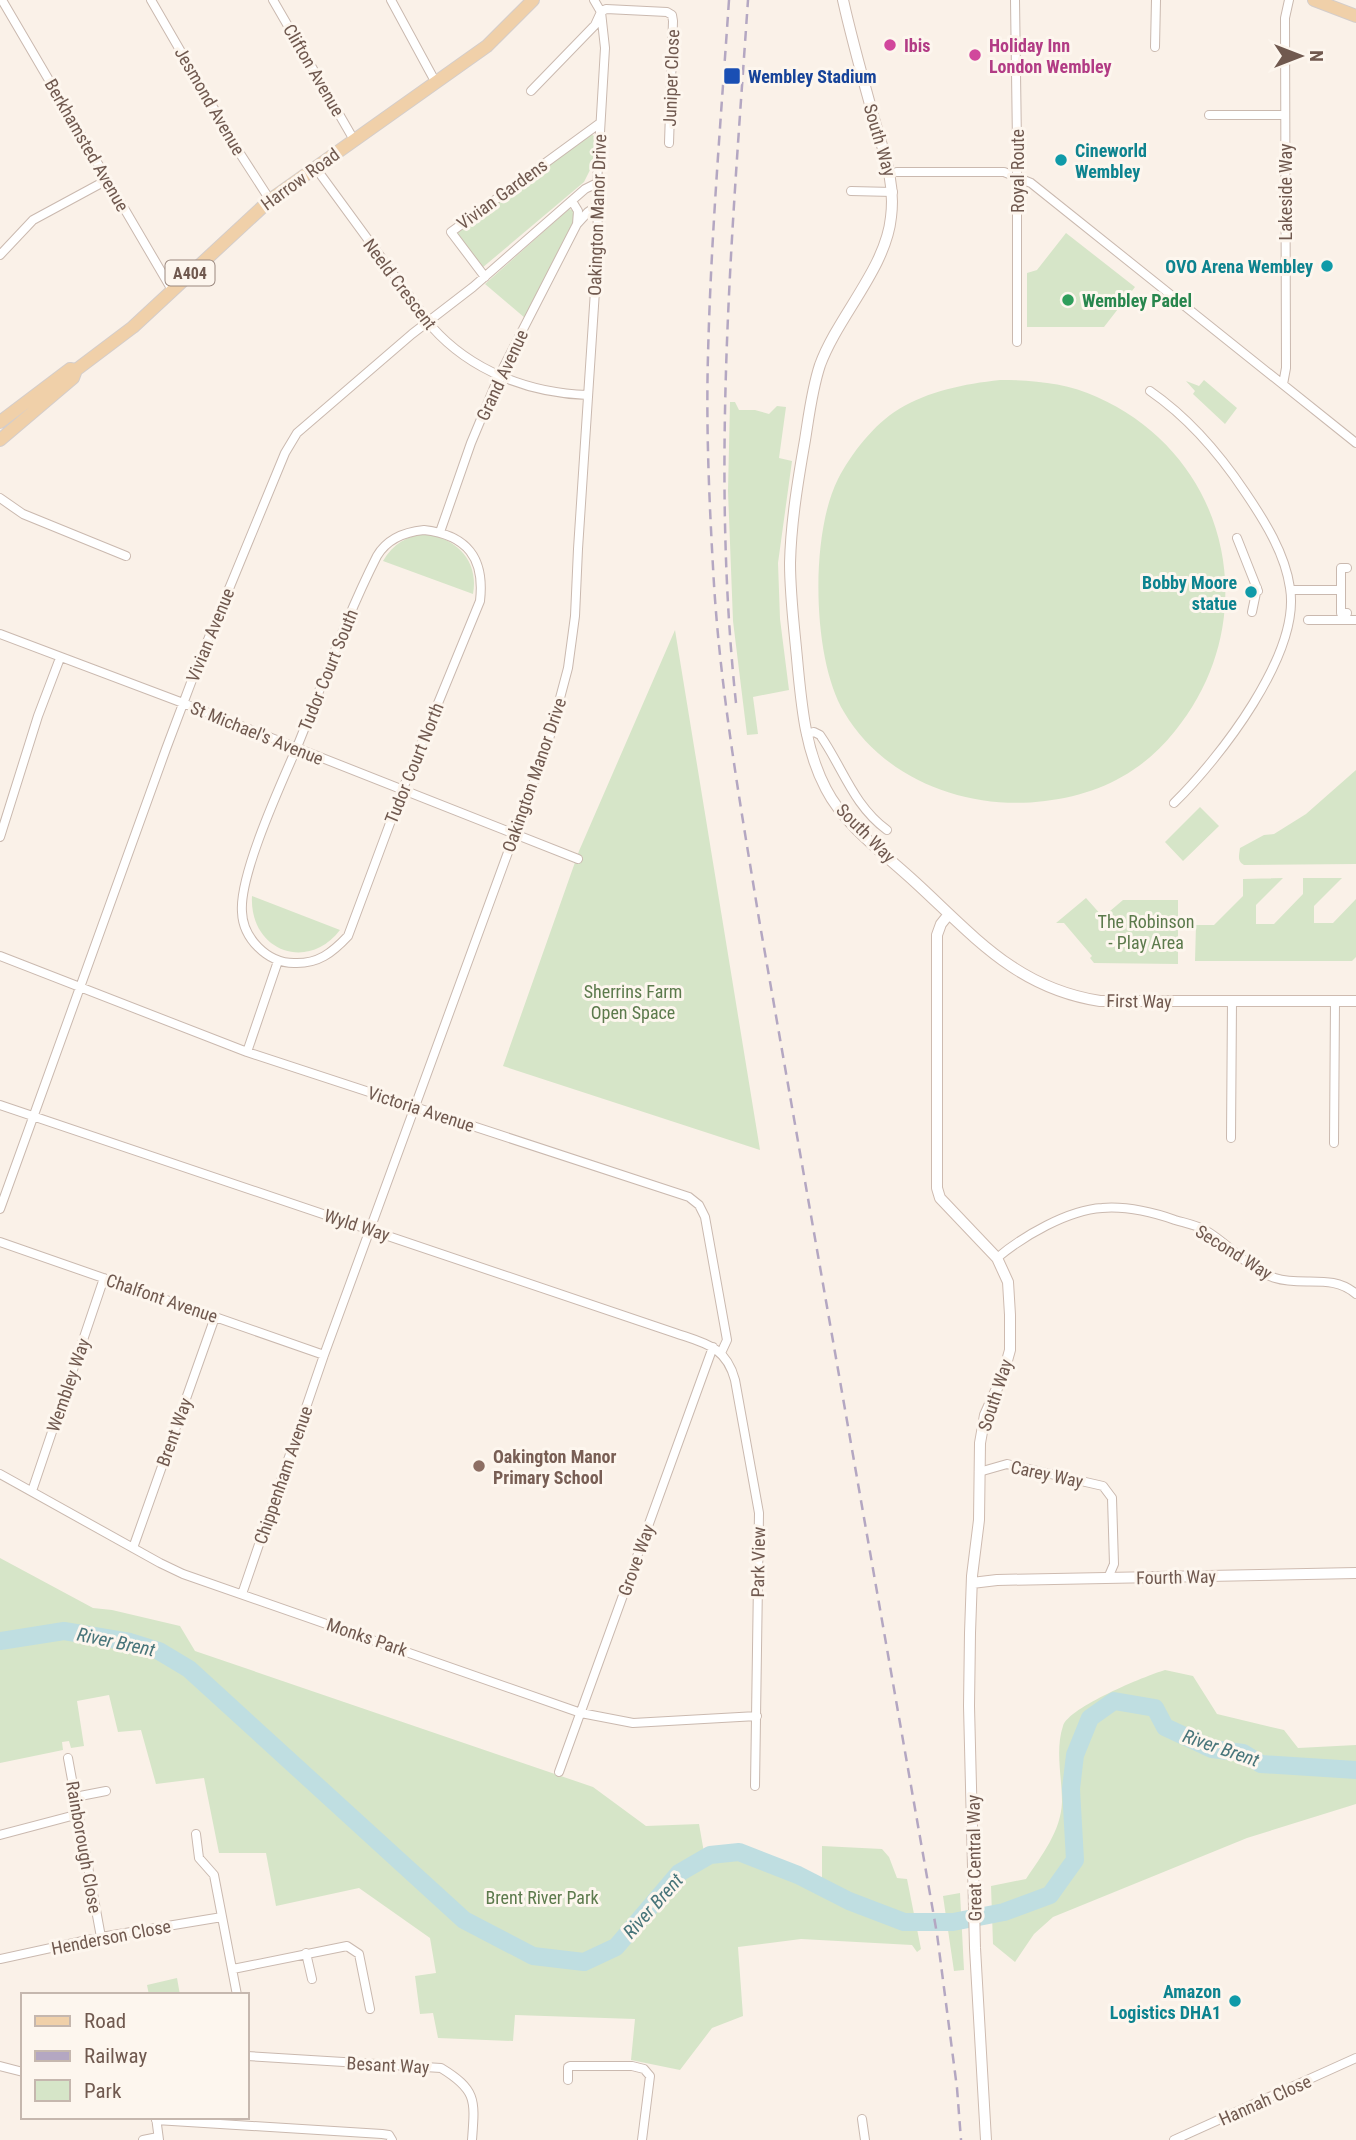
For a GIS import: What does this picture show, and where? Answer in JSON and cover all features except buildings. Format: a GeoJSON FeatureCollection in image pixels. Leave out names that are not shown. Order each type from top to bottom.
{"type":"FeatureCollection","features":[{"type":"Feature","properties":{"kind":"main road","name":"Harrow Road"},"geometry":{"type":"LineString","coordinates":[[0,440],[73,378],[76,370],[110,346],[270,200],[487,46],[520,8],[533,0]]}},
{"type":"Feature","properties":{"kind":"main road","name":"South Way"},"geometry":{"type":"LineString","coordinates":[[843,0],[854,50],[887,158],[893,192],[891,222],[880,256],[841,320],[820,367],[803,452],[790,564],[796,646],[806,734],[818,771],[836,804],[848,819],[950,914],[936,935],[937,1188],[940,1198],[997,1258],[1008,1282],[1010,1350],[1003,1375],[985,1415],[980,1443],[979,1520],[972,1580]]}},
{"type":"Feature","properties":{"kind":"main road"},"geometry":{"type":"LineString","coordinates":[[1314,0],[1356,16]]}},
{"type":"Feature","properties":{"kind":"main road","name":"Harrow Road"},"geometry":{"type":"LineString","coordinates":[[2,416],[70,369],[76,370]]}},
{"type":"Feature","properties":{"kind":"main road","name":"First Way"},"geometry":{"type":"LineString","coordinates":[[950,914],[1009,966],[1038,984],[1100,1001],[1356,1001]]}},
{"type":"Feature","properties":{"kind":"main road","name":"Fourth Way"},"geometry":{"type":"LineString","coordinates":[[972,1580],[1356,1573]]}},
{"type":"Feature","properties":{"kind":"main road","name":"Great Central Way"},"geometry":{"type":"LineString","coordinates":[[972,1580],[969,1706],[973,1884],[986,2140]]}},
{"type":"Feature","properties":{"kind":"street","name":"Berkhamsted Avenue"},"geometry":{"type":"LineString","coordinates":[[2,0],[172,290]]}},
{"type":"Feature","properties":{"kind":"street","name":"Jesmond Avenue"},"geometry":{"type":"LineString","coordinates":[[151,0],[270,200]]}},
{"type":"Feature","properties":{"kind":"street","name":"Clifton Avenue"},"geometry":{"type":"LineString","coordinates":[[273,0],[354,140]]}},
{"type":"Feature","properties":{"kind":"street"},"geometry":{"type":"LineString","coordinates":[[391,0],[436,83]]}},
{"type":"Feature","properties":{"kind":"street","name":"Oakington Manor Drive"},"geometry":{"type":"LineString","coordinates":[[324,1355],[548,743],[570,656],[575,616],[598,245],[597,183],[605,48],[601,12],[594,0]]}},
{"type":"Feature","properties":{"kind":"street","name":"Royal Route"},"geometry":{"type":"LineString","coordinates":[[1016,0],[1017,342]]}},
{"type":"Feature","properties":{"kind":"street"},"geometry":{"type":"LineString","coordinates":[[1155,47],[1156,0]]}},
{"type":"Feature","properties":{"kind":"street","name":"Lakeside Way"},"geometry":{"type":"LineString","coordinates":[[1283,384],[1286,346],[1285,18],[1289,0]]}},
{"type":"Feature","properties":{"kind":"street","name":"Juniper Close"},"geometry":{"type":"LineString","coordinates":[[601,12],[606,9],[667,12],[672,15],[669,143]]}},
{"type":"Feature","properties":{"kind":"street"},"geometry":{"type":"LineString","coordinates":[[531,91],[595,25],[601,12]]}},
{"type":"Feature","properties":{"kind":"street"},"geometry":{"type":"LineString","coordinates":[[1209,115],[1285,115]]}},
{"type":"Feature","properties":{"kind":"street","name":"Vivian Gardens"},"geometry":{"type":"LineString","coordinates":[[485,277],[451,232],[600,123]]}},
{"type":"Feature","properties":{"kind":"street","name":"Neeld Crescent"},"geometry":{"type":"LineString","coordinates":[[315,167],[428,321],[455,349],[499,376],[530,387],[587,395]]}},
{"type":"Feature","properties":{"kind":"street"},"geometry":{"type":"LineString","coordinates":[[897,172],[1004,173],[1031,183],[1356,443]]}},
{"type":"Feature","properties":{"kind":"street"},"geometry":{"type":"LineString","coordinates":[[0,255],[33,220],[107,180]]}},
{"type":"Feature","properties":{"kind":"street","name":"Vivian Avenue"},"geometry":{"type":"LineString","coordinates":[[0,1209],[183,703],[285,453],[297,433],[572,201],[597,183]]}},
{"type":"Feature","properties":{"kind":"street"},"geometry":{"type":"LineString","coordinates":[[851,191],[893,192]]}},
{"type":"Feature","properties":{"kind":"street"},"geometry":{"type":"LineString","coordinates":[[572,201],[579,211],[577,223]]}},
{"type":"Feature","properties":{"kind":"street","name":"Grand Avenue"},"geometry":{"type":"LineString","coordinates":[[440,531],[471,443],[499,376],[577,223],[597,206]]}},
{"type":"Feature","properties":{"kind":"street"},"geometry":{"type":"LineString","coordinates":[[1150,391],[1170,405],[1194,428],[1236,479],[1271,535],[1285,564],[1291,590],[1284,634],[1262,687],[1247,714],[1213,761],[1174,803]]}},
{"type":"Feature","properties":{"kind":"street"},"geometry":{"type":"LineString","coordinates":[[2,416],[16,426]]}},
{"type":"Feature","properties":{"kind":"street"},"geometry":{"type":"LineString","coordinates":[[0,498],[23,514],[126,555]]}},
{"type":"Feature","properties":{"kind":"street","name":"Tudor Court South"},"geometry":{"type":"LineString","coordinates":[[278,961],[260,949],[247,933],[242,915],[242,897],[253,860],[369,570],[382,547],[412,531],[440,531]]}},
{"type":"Feature","properties":{"kind":"street","name":"Tudor Court North"},"geometry":{"type":"LineString","coordinates":[[278,961],[314,962],[334,951],[348,936],[402,791],[480,601],[482,583],[476,558],[456,538],[440,531]]}},
{"type":"Feature","properties":{"kind":"street"},"geometry":{"type":"LineString","coordinates":[[1237,538],[1258,591]]}},
{"type":"Feature","properties":{"kind":"street"},"geometry":{"type":"LineString","coordinates":[[1251,568],[1258,591],[1252,612]]}},
{"type":"Feature","properties":{"kind":"street"},"geometry":{"type":"LineString","coordinates":[[1291,590],[1344,591]]}},
{"type":"Feature","properties":{"kind":"street"},"geometry":{"type":"LineString","coordinates":[[1308,620],[1356,620]]}},
{"type":"Feature","properties":{"kind":"street","name":"St Michael's Avenue"},"geometry":{"type":"LineString","coordinates":[[0,634],[579,859]]}},
{"type":"Feature","properties":{"kind":"street"},"geometry":{"type":"LineString","coordinates":[[0,837],[38,716],[60,658]]}},
{"type":"Feature","properties":{"kind":"street"},"geometry":{"type":"LineString","coordinates":[[806,734],[814,732],[820,735],[851,792],[887,830]]}},
{"type":"Feature","properties":{"kind":"street","name":"Victoria Avenue"},"geometry":{"type":"LineString","coordinates":[[0,956],[247,1052],[695,1200],[705,1217],[726,1336],[726,1344],[721,1353]]}},
{"type":"Feature","properties":{"kind":"street"},"geometry":{"type":"LineString","coordinates":[[247,1052],[278,961]]}},
{"type":"Feature","properties":{"kind":"street"},"geometry":{"type":"LineString","coordinates":[[1231,1138],[1232,1001]]}},
{"type":"Feature","properties":{"kind":"street"},"geometry":{"type":"LineString","coordinates":[[1334,1143],[1335,1001]]}},
{"type":"Feature","properties":{"kind":"street","name":"Wyld Way"},"geometry":{"type":"LineString","coordinates":[[0,1105],[713,1347]]}},
{"type":"Feature","properties":{"kind":"street","name":"Second Way"},"geometry":{"type":"LineString","coordinates":[[997,1258],[1013,1244],[1083,1211],[1103,1208],[1152,1212],[1203,1229],[1244,1262],[1276,1279],[1325,1280],[1347,1285],[1356,1294]]}},
{"type":"Feature","properties":{"kind":"street","name":"Chalfont Avenue"},"geometry":{"type":"LineString","coordinates":[[0,1242],[324,1355]]}},
{"type":"Feature","properties":{"kind":"street","name":"Wembley Way"},"geometry":{"type":"LineString","coordinates":[[32,1491],[104,1278]]}},
{"type":"Feature","properties":{"kind":"street","name":"Brent Way"},"geometry":{"type":"LineString","coordinates":[[133,1548],[215,1317]]}},
{"type":"Feature","properties":{"kind":"street","name":"Park View"},"geometry":{"type":"LineString","coordinates":[[713,1347],[731,1367],[735,1380],[759,1504],[755,1786]]}},
{"type":"Feature","properties":{"kind":"street","name":"Grove Way"},"geometry":{"type":"LineString","coordinates":[[559,1772],[713,1347]]}},
{"type":"Feature","properties":{"kind":"street","name":"Chippenham Avenue"},"geometry":{"type":"LineString","coordinates":[[242,1594],[324,1355]]}},
{"type":"Feature","properties":{"kind":"street","name":"Carey Way"},"geometry":{"type":"LineString","coordinates":[[979,1472],[1007,1464],[1103,1486],[1112,1498],[1114,1564],[1108,1578]]}},
{"type":"Feature","properties":{"kind":"street","name":"Monks Park"},"geometry":{"type":"LineString","coordinates":[[0,1474],[184,1574],[581,1713],[633,1723],[757,1716]]}},
{"type":"Feature","properties":{"kind":"street","name":"Rainborough Close"},"geometry":{"type":"LineString","coordinates":[[68,1758],[101,1937]]}},
{"type":"Feature","properties":{"kind":"street"},"geometry":{"type":"LineString","coordinates":[[75,1797],[106,1791]]}},
{"type":"Feature","properties":{"kind":"street"},"geometry":{"type":"LineString","coordinates":[[0,1835],[79,1814]]}},
{"type":"Feature","properties":{"kind":"street"},"geometry":{"type":"LineString","coordinates":[[197,1834],[198,1857],[214,1875],[237,1993]]}},
{"type":"Feature","properties":{"kind":"street","name":"Henderson Close"},"geometry":{"type":"LineString","coordinates":[[0,1959],[101,1937],[222,1917]]}},
{"type":"Feature","properties":{"kind":"street"},"geometry":{"type":"LineString","coordinates":[[233,1969],[347,1946],[359,1954],[370,2009]]}},
{"type":"Feature","properties":{"kind":"street"},"geometry":{"type":"LineString","coordinates":[[306,1953],[312,1979]]}},
{"type":"Feature","properties":{"kind":"street","name":"Besant Way"},"geometry":{"type":"LineString","coordinates":[[248,2055],[441,2068],[463,2081],[475,2104],[472,2140]]}},
{"type":"Feature","properties":{"kind":"street","name":"Hannah Close"},"geometry":{"type":"LineString","coordinates":[[1174,2140],[1356,2058]]}},
{"type":"Feature","properties":{"kind":"street"},"geometry":{"type":"LineString","coordinates":[[0,2066],[21,2071]]}},
{"type":"Feature","properties":{"kind":"street"},"geometry":{"type":"LineString","coordinates":[[568,2080],[569,2066],[632,2066],[644,2069],[650,2076],[642,2140]]}},
{"type":"Feature","properties":{"kind":"street"},"geometry":{"type":"LineString","coordinates":[[143,2140],[159,2139],[156,2119],[382,2134],[393,2140]]}},
{"type":"Feature","properties":{"kind":"street"},"geometry":{"type":"LineString","coordinates":[[862,2119],[865,2140]]}},
{"type":"Feature","properties":{"kind":"street"},"geometry":{"type":"LineString","coordinates":[[304,2128],[304,2140]]}},
{"type":"Feature","properties":{"kind":"green space"},"geometry":{"type":"Polygon","coordinates":[[[591,134],[594,136],[593,164],[584,182],[482,268],[455,232],[591,134]]]}},
{"type":"Feature","properties":{"kind":"green space"},"geometry":{"type":"Polygon","coordinates":[[[569,209],[575,211],[576,216],[525,318],[485,284],[569,209]]]}},
{"type":"Feature","properties":{"kind":"green space"},"geometry":{"type":"Polygon","coordinates":[[[1066,233],[1135,287],[1104,327],[1027,327],[1027,273],[1037,270],[1066,233]]]}},
{"type":"Feature","properties":{"kind":"green space"},"geometry":{"type":"Polygon","coordinates":[[[1000,380],[1074,388],[1097,397],[1142,424],[1178,458],[1204,499],[1220,544],[1225,592],[1220,640],[1203,687],[1175,731],[1148,759],[1117,780],[1083,793],[1045,801],[987,801],[958,795],[905,773],[881,756],[861,736],[844,712],[833,689],[821,629],[818,596],[823,531],[838,479],[856,450],[890,415],[922,397],[947,389],[1000,380]]]}},
{"type":"Feature","properties":{"kind":"green space"},"geometry":{"type":"Polygon","coordinates":[[[1204,380],[1237,408],[1225,424],[1193,394],[1195,391],[1186,381],[1199,386],[1204,380]]]}},
{"type":"Feature","properties":{"kind":"green space"},"geometry":{"type":"Polygon","coordinates":[[[730,402],[735,402],[739,410],[755,410],[769,414],[777,406],[786,407],[779,458],[792,461],[778,563],[780,619],[789,690],[753,697],[758,734],[747,735],[733,621],[728,491],[730,402]]]}},
{"type":"Feature","properties":{"kind":"green space"},"geometry":{"type":"Polygon","coordinates":[[[428,534],[449,541],[464,554],[473,572],[473,594],[383,561],[401,541],[428,534]]]}},
{"type":"Feature","properties":{"kind":"green space","name":"Sherrins Farm Open Space"},"geometry":{"type":"Polygon","coordinates":[[[675,630],[760,1150],[503,1066],[579,851],[675,630]]]}},
{"type":"Feature","properties":{"kind":"green space"},"geometry":{"type":"Polygon","coordinates":[[[1356,770],[1356,864],[1244,865],[1240,862],[1240,848],[1264,835],[1274,834],[1306,814],[1356,770]]]}},
{"type":"Feature","properties":{"kind":"green space"},"geometry":{"type":"Polygon","coordinates":[[[1200,807],[1219,826],[1183,861],[1165,842],[1200,807]]]}},
{"type":"Feature","properties":{"kind":"green space"},"geometry":{"type":"Polygon","coordinates":[[[1283,878],[1256,905],[1256,924],[1274,924],[1303,894],[1303,878],[1342,878],[1314,906],[1314,923],[1333,923],[1356,899],[1356,957],[1352,961],[1195,961],[1196,925],[1214,925],[1243,896],[1243,879],[1283,878]]]}},
{"type":"Feature","properties":{"kind":"green space"},"geometry":{"type":"Polygon","coordinates":[[[252,896],[340,930],[327,943],[312,950],[297,952],[282,949],[270,942],[260,930],[254,915],[252,896]]]}},
{"type":"Feature","properties":{"kind":"green space","name":"The Robinson - Play Area"},"geometry":{"type":"Polygon","coordinates":[[[1086,898],[1103,917],[1123,900],[1178,900],[1178,964],[1094,963],[1090,958],[1092,956],[1064,923],[1056,923],[1086,898]]]}},
{"type":"Feature","properties":{"kind":"green space","name":"Brent River Park"},"geometry":{"type":"Polygon","coordinates":[[[0,1558],[93,1608],[180,1626],[195,1651],[593,1787],[646,1826],[699,1824],[706,1864],[741,1856],[795,1879],[822,1877],[822,1846],[882,1849],[889,1857],[897,1878],[907,1879],[921,1949],[917,1952],[912,1945],[801,1939],[738,1947],[743,2016],[712,2028],[680,2070],[631,2060],[635,2019],[515,2015],[513,2041],[438,2038],[433,2013],[420,2014],[415,1976],[436,1973],[430,1938],[359,1888],[276,1906],[266,1853],[219,1853],[204,1778],[156,1784],[141,1730],[118,1732],[109,1695],[77,1701],[84,1746],[71,1748],[69,1741],[62,1742],[63,1750],[0,1763],[0,1558]]]}},
{"type":"Feature","properties":{"kind":"green space"},"geometry":{"type":"Polygon","coordinates":[[[1165,1670],[1193,1676],[1217,1714],[1284,1730],[1298,1748],[1356,1745],[1356,1804],[1247,1838],[1053,1917],[1034,1934],[1015,1962],[993,1944],[991,1886],[1026,1879],[1054,1833],[1062,1802],[1059,1754],[1063,1726],[1068,1718],[1093,1702],[1126,1685],[1165,1670]]]}},
{"type":"Feature","properties":{"kind":"green space"},"geometry":{"type":"Polygon","coordinates":[[[960,1893],[964,1970],[954,1971],[943,1896],[960,1893]]]}},
{"type":"Feature","properties":{"kind":"green space"},"geometry":{"type":"Polygon","coordinates":[[[177,1978],[180,1993],[149,1993],[147,1985],[177,1978]]]}},
{"type":"Feature","properties":{"kind":"waterway","name":"River Brent"},"geometry":{"type":"LineString","coordinates":[[0,1641],[64,1631],[130,1642],[159,1651],[189,1669],[464,1920],[533,1956],[584,1962],[616,1947],[679,1873],[710,1855],[739,1852],[798,1875],[849,1901],[904,1922],[953,1922],[1004,1912],[1050,1895],[1075,1860],[1071,1789],[1075,1755],[1090,1718],[1114,1701],[1155,1708],[1165,1727],[1212,1749],[1243,1753],[1261,1764],[1356,1770]]}},
{"type":"Feature","properties":{"kind":"railway"},"geometry":{"type":"LineString","coordinates":[[729,0],[714,221],[707,381],[710,514],[720,655],[759,919],[937,1934],[961,2140]]}},
{"type":"Feature","properties":{"kind":"railway"},"geometry":{"type":"LineString","coordinates":[[736,703],[725,527],[725,439],[731,264],[748,0]]}},
{"type":"Feature","properties":{"kind":"place","name":"Ibis"},"geometry":{"type":"Point","coordinates":[890,45]}},
{"type":"Feature","properties":{"kind":"place","name":"Holiday Inn London Wembley"},"geometry":{"type":"Point","coordinates":[975,55]}},
{"type":"Feature","properties":{"kind":"place","name":"Wembley Stadium"},"geometry":{"type":"Point","coordinates":[732,76]}},
{"type":"Feature","properties":{"kind":"place","name":"Cineworld Wembley"},"geometry":{"type":"Point","coordinates":[1061,160]}},
{"type":"Feature","properties":{"kind":"place","name":"OVO Arena Wembley"},"geometry":{"type":"Point","coordinates":[1327,266]}},
{"type":"Feature","properties":{"kind":"place","name":"Wembley Padel"},"geometry":{"type":"Point","coordinates":[1068,300]}},
{"type":"Feature","properties":{"kind":"place","name":"Bobby Moore statue"},"geometry":{"type":"Point","coordinates":[1251,592]}},
{"type":"Feature","properties":{"kind":"place","name":"Oakington Manor Primary School"},"geometry":{"type":"Point","coordinates":[479,1466]}},
{"type":"Feature","properties":{"kind":"place","name":"Amazon Logistics DHA1"},"geometry":{"type":"Point","coordinates":[1235,2001]}}]}
